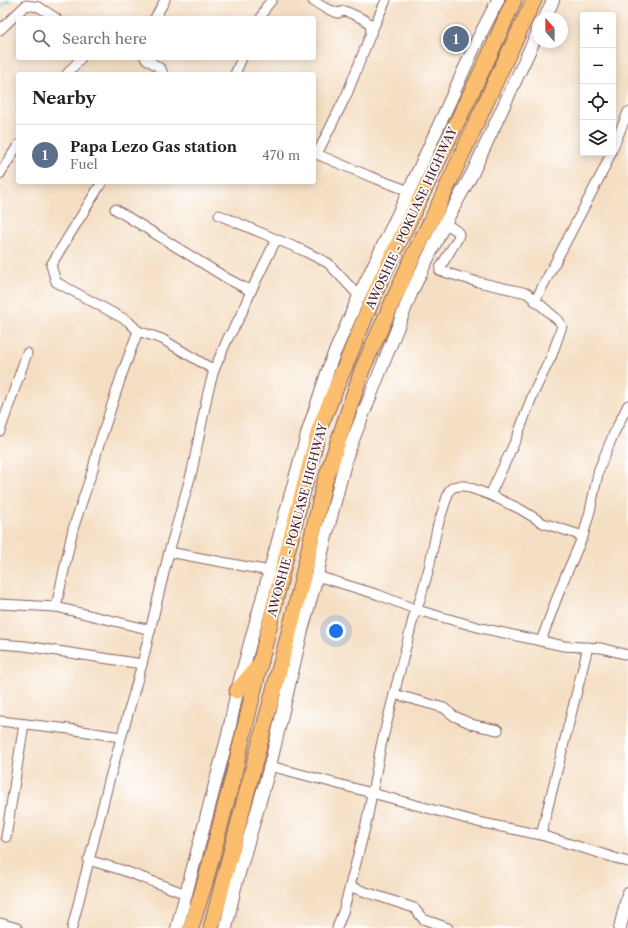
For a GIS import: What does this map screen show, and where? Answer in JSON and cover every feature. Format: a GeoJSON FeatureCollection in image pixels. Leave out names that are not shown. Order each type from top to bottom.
{"type":"FeatureCollection","features":[{"type":"Feature","properties":{"kind":"main road","name":"AWOSHIE - POKUASE HIGHWAY"},"geometry":{"type":"LineString","coordinates":[[192,928],[234,773],[319,429],[381,280],[489,56],[514,0]]}},
{"type":"Feature","properties":{"kind":"main road","name":"AWOSHIE - POKUASE HIGHWAY"},"geometry":{"type":"LineString","coordinates":[[211,928],[296,606],[324,484],[362,370],[414,254],[433,217],[534,0]]}},
{"type":"Feature","properties":{"kind":"main road"},"geometry":{"type":"LineString","coordinates":[[400,240],[414,254]]}},
{"type":"Feature","properties":{"kind":"main road"},"geometry":{"type":"LineString","coordinates":[[237,691],[260,663]]}},
{"type":"Feature","properties":{"kind":"street"},"geometry":{"type":"LineString","coordinates":[[157,16],[165,0]]}},
{"type":"Feature","properties":{"kind":"street"},"geometry":{"type":"LineString","coordinates":[[262,16],[266,7],[272,0]]}},
{"type":"Feature","properties":{"kind":"street"},"geometry":{"type":"LineString","coordinates":[[316,151],[347,94],[371,33],[386,0]]}},
{"type":"Feature","properties":{"kind":"street"},"geometry":{"type":"LineString","coordinates":[[177,928],[228,735],[237,691],[308,431],[331,361],[359,296],[409,191],[478,39],[498,0]]}},
{"type":"Feature","properties":{"kind":"street"},"geometry":{"type":"LineString","coordinates":[[548,12],[553,0]]}},
{"type":"Feature","properties":{"kind":"street"},"geometry":{"type":"LineString","coordinates":[[314,1],[325,8],[338,12],[344,11],[365,20],[370,24],[371,33]]}},
{"type":"Feature","properties":{"kind":"street"},"geometry":{"type":"LineString","coordinates":[[0,30],[26,5],[39,8],[53,16]]}},
{"type":"Feature","properties":{"kind":"street"},"geometry":{"type":"LineString","coordinates":[[226,928],[235,887],[270,766],[302,630],[347,455],[412,291],[445,224],[472,174],[532,45]]}},
{"type":"Feature","properties":{"kind":"street"},"geometry":{"type":"LineString","coordinates":[[70,72],[79,60]]}},
{"type":"Feature","properties":{"kind":"street"},"geometry":{"type":"LineString","coordinates":[[148,60],[161,69],[162,72]]}},
{"type":"Feature","properties":{"kind":"street"},"geometry":{"type":"LineString","coordinates":[[236,72],[241,60]]}},
{"type":"Feature","properties":{"kind":"street"},"geometry":{"type":"LineString","coordinates":[[616,141],[628,113]]}},
{"type":"Feature","properties":{"kind":"street"},"geometry":{"type":"LineString","coordinates":[[0,174],[16,148]]}},
{"type":"Feature","properties":{"kind":"street"},"geometry":{"type":"LineString","coordinates":[[316,153],[409,191]]}},
{"type":"Feature","properties":{"kind":"street"},"geometry":{"type":"LineString","coordinates":[[535,301],[610,156]]}},
{"type":"Feature","properties":{"kind":"street"},"geometry":{"type":"LineString","coordinates":[[101,184],[51,265],[56,282],[128,320],[138,331],[162,339],[214,370]]}},
{"type":"Feature","properties":{"kind":"street"},"geometry":{"type":"LineString","coordinates":[[115,209],[251,291]]}},
{"type":"Feature","properties":{"kind":"street"},"geometry":{"type":"LineString","coordinates":[[218,215],[302,250],[328,263],[359,296]]}},
{"type":"Feature","properties":{"kind":"street"},"geometry":{"type":"LineString","coordinates":[[445,224],[458,231],[459,234],[440,268],[440,271],[527,293],[559,320],[562,326],[552,355],[533,394],[517,437],[490,495]]}},
{"type":"Feature","properties":{"kind":"street"},"geometry":{"type":"LineString","coordinates":[[72,928],[120,737],[142,664],[169,552],[192,472],[208,392],[214,370],[276,240]]}},
{"type":"Feature","properties":{"kind":"street"},"geometry":{"type":"LineString","coordinates":[[56,608],[73,528],[92,469],[96,451],[138,331]]}},
{"type":"Feature","properties":{"kind":"street"},"geometry":{"type":"LineString","coordinates":[[0,431],[27,353]]}},
{"type":"Feature","properties":{"kind":"street"},"geometry":{"type":"LineString","coordinates":[[541,641],[562,584],[583,536],[599,468],[628,405]]}},
{"type":"Feature","properties":{"kind":"street"},"geometry":{"type":"LineString","coordinates":[[337,928],[351,887],[367,820],[381,746],[414,615],[417,610],[429,568],[437,528],[449,491],[458,486],[465,486],[490,495],[520,509],[543,523],[583,536]]}},
{"type":"Feature","properties":{"kind":"street"},"geometry":{"type":"LineString","coordinates":[[169,552],[270,571]]}},
{"type":"Feature","properties":{"kind":"street"},"geometry":{"type":"LineString","coordinates":[[317,576],[379,595],[417,610],[481,628],[564,646],[601,648],[628,655]]}},
{"type":"Feature","properties":{"kind":"street"},"geometry":{"type":"LineString","coordinates":[[0,604],[56,608],[151,630]]}},
{"type":"Feature","properties":{"kind":"street"},"geometry":{"type":"LineString","coordinates":[[0,644],[25,646],[142,664]]}},
{"type":"Feature","properties":{"kind":"street"},"geometry":{"type":"LineString","coordinates":[[541,835],[588,647]]}},
{"type":"Feature","properties":{"kind":"street"},"geometry":{"type":"LineString","coordinates":[[394,694],[444,708],[454,716],[474,725],[498,730]]}},
{"type":"Feature","properties":{"kind":"street"},"geometry":{"type":"LineString","coordinates":[[0,721],[120,737]]}},
{"type":"Feature","properties":{"kind":"street"},"geometry":{"type":"LineString","coordinates":[[6,836],[24,724]]}},
{"type":"Feature","properties":{"kind":"street"},"geometry":{"type":"LineString","coordinates":[[270,766],[372,792],[478,822],[541,835],[628,862]]}},
{"type":"Feature","properties":{"kind":"street"},"geometry":{"type":"LineString","coordinates":[[88,860],[122,870],[186,894]]}},
{"type":"Feature","properties":{"kind":"street"},"geometry":{"type":"LineString","coordinates":[[351,887],[414,908],[423,919],[448,928]]}},
{"type":"Feature","properties":{"kind":"street"},"geometry":{"type":"LineString","coordinates":[[620,928],[628,894]]}},
{"type":"Feature","properties":{"kind":"street"},"geometry":{"type":"LineString","coordinates":[[0,923],[17,928]]}},
{"type":"Feature","properties":{"kind":"waterway"},"geometry":{"type":"LineString","coordinates":[[0,7],[9,0]]}},
{"type":"Feature","properties":{"kind":"place","name":"Papa Lezo Gas station"},"geometry":{"type":"Point","coordinates":[456,39]}}]}
